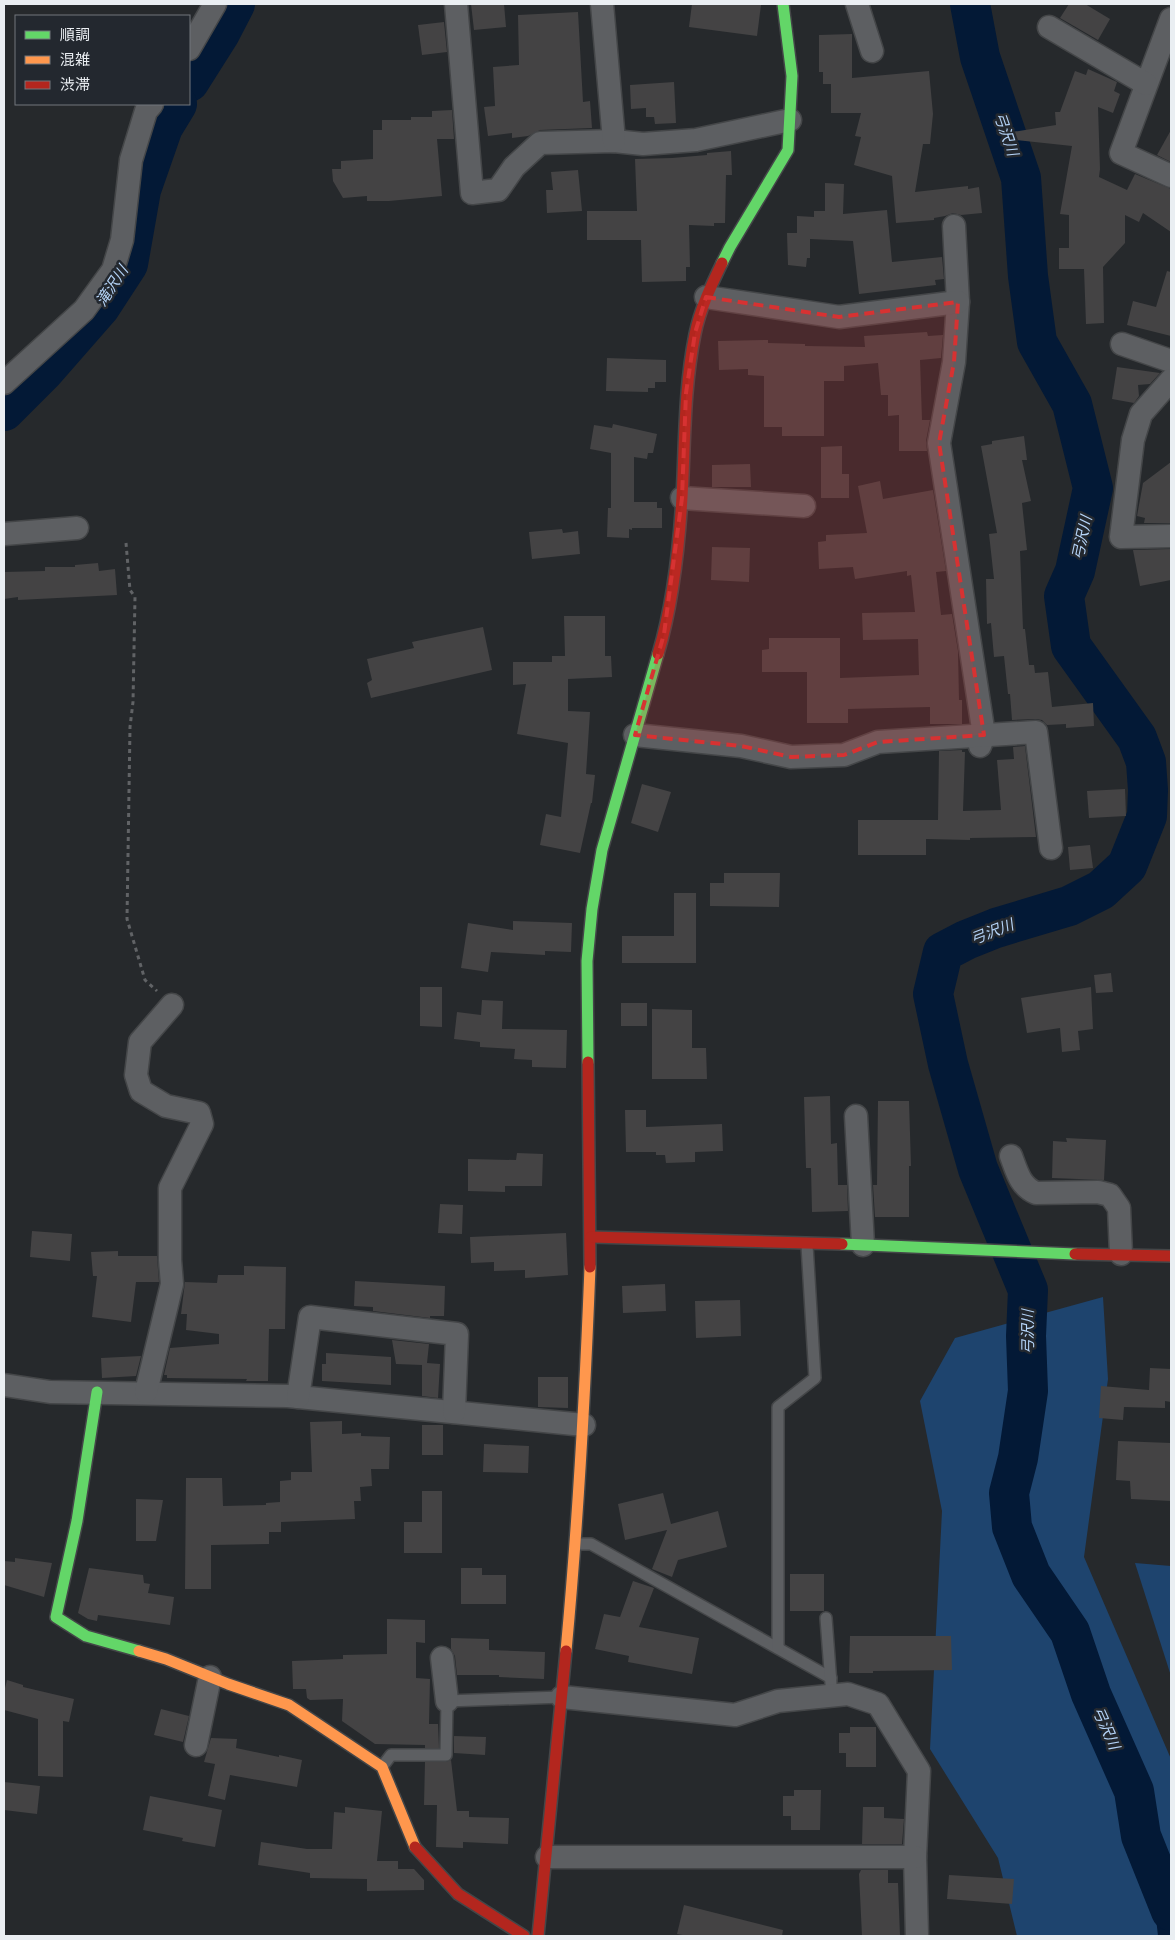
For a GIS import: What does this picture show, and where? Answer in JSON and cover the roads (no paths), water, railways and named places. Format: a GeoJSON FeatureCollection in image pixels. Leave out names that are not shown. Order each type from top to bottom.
{"type":"FeatureCollection","features":[{"type":"Feature","properties":{"kind":"street"},"geometry":{"type":"LineString","coordinates":[[190,47],[215,4]]}},
{"type":"Feature","properties":{"kind":"street"},"geometry":{"type":"LineString","coordinates":[[456,4],[472,193],[498,190],[514,167],[540,143],[614,141],[643,144],[696,140],[790,120]]}},
{"type":"Feature","properties":{"kind":"street"},"geometry":{"type":"LineString","coordinates":[[602,4],[614,141]]}},
{"type":"Feature","properties":{"kind":"street"},"geometry":{"type":"LineString","coordinates":[[538,1936],[576,1544],[584,1425],[591,1237],[587,961],[592,909],[602,850],[664,634],[674,571],[682,498],[686,393],[695,333],[706,297],[730,247],[788,150],[792,76],[783,4]]}},
{"type":"Feature","properties":{"kind":"street"},"geometry":{"type":"LineString","coordinates":[[857,4],[872,51]]}},
{"type":"Feature","properties":{"kind":"street"},"geometry":{"type":"LineString","coordinates":[[1171,19],[1121,153],[1171,176]]}},
{"type":"Feature","properties":{"kind":"street"},"geometry":{"type":"LineString","coordinates":[[1049,27],[1146,84]]}},
{"type":"Feature","properties":{"kind":"street"},"geometry":{"type":"LineString","coordinates":[[4,383],[84,310],[113,270],[122,240],[131,160],[146,111],[151,105]]}},
{"type":"Feature","properties":{"kind":"street"},"geometry":{"type":"LineString","coordinates":[[954,226],[958,302],[954,362],[939,443],[982,741]]}},
{"type":"Feature","properties":{"kind":"street"},"geometry":{"type":"LineString","coordinates":[[706,297],[839,317],[958,302]]}},
{"type":"Feature","properties":{"kind":"street"},"geometry":{"type":"LineString","coordinates":[[1122,344],[1171,361]]}},
{"type":"Feature","properties":{"kind":"street"},"geometry":{"type":"LineString","coordinates":[[1171,380],[1141,414],[1133,440],[1121,537],[1171,536]]}},
{"type":"Feature","properties":{"kind":"street"},"geometry":{"type":"LineString","coordinates":[[682,498],[804,506]]}},
{"type":"Feature","properties":{"kind":"street"},"geometry":{"type":"LineString","coordinates":[[4,534],[77,528]]}},
{"type":"Feature","properties":{"kind":"street"},"geometry":{"type":"LineString","coordinates":[[635,735],[741,746],[791,757],[844,755],[878,742],[982,741],[1036,732],[1051,848]]}},
{"type":"Feature","properties":{"kind":"street"},"geometry":{"type":"LineString","coordinates":[[146,1392],[172,1284],[170,1188],[202,1124],[199,1113],[166,1106],[141,1091],[136,1075],[140,1042],[172,1005]]}},
{"type":"Feature","properties":{"kind":"street"},"geometry":{"type":"LineString","coordinates":[[856,1116],[863,1245]]}},
{"type":"Feature","properties":{"kind":"street"},"geometry":{"type":"LineString","coordinates":[[1011,1156],[1019,1179],[1027,1189],[1036,1193],[1098,1192],[1110,1196],[1119,1208],[1121,1254]]}},
{"type":"Feature","properties":{"kind":"street"},"geometry":{"type":"LineString","coordinates":[[591,1237],[1171,1256]]}},
{"type":"Feature","properties":{"kind":"street"},"geometry":{"type":"LineString","coordinates":[[298,1396],[310,1317],[457,1334],[454,1412]]}},
{"type":"Feature","properties":{"kind":"street"},"geometry":{"type":"LineString","coordinates":[[4,1385],[50,1392],[146,1392],[298,1396],[584,1425]]}},
{"type":"Feature","properties":{"kind":"street"},"geometry":{"type":"LineString","coordinates":[[97,1392],[77,1521],[56,1617],[86,1636],[166,1659],[289,1705],[382,1767],[414,1846],[458,1894],[524,1936]]}},
{"type":"Feature","properties":{"kind":"street"},"geometry":{"type":"LineString","coordinates":[[442,1658],[447,1701]]}},
{"type":"Feature","properties":{"kind":"street"},"geometry":{"type":"LineString","coordinates":[[196,1745],[210,1677]]}},
{"type":"Feature","properties":{"kind":"street"},"geometry":{"type":"LineString","coordinates":[[562,1697],[735,1714],[832,1687],[878,1704],[919,1771],[915,1857],[917,1936]]}},
{"type":"Feature","properties":{"kind":"street"},"geometry":{"type":"LineString","coordinates":[[547,1857],[915,1857]]}},
{"type":"Feature","properties":{"kind":"lane"},"geometry":{"type":"LineString","coordinates":[[778,1648],[778,1407],[815,1378],[807,1245]]}},
{"type":"Feature","properties":{"kind":"lane"},"geometry":{"type":"LineString","coordinates":[[576,1544],[591,1544],[778,1648],[832,1687]]}},
{"type":"Feature","properties":{"kind":"lane"},"geometry":{"type":"LineString","coordinates":[[826,1618],[832,1687]]}},
{"type":"Feature","properties":{"kind":"lane"},"geometry":{"type":"LineString","coordinates":[[382,1767],[391,1755],[446,1755],[447,1701],[562,1697]]}},
{"type":"Feature","properties":{"kind":"waterway","name":"滝沢川"},"geometry":{"type":"LineString","coordinates":[[190,80],[220,33],[235,4]]}},
{"type":"Feature","properties":{"kind":"waterway","name":"弓沢川"},"geometry":{"type":"LineString","coordinates":[[970,4],[980,57],[1021,178],[1028,276],[1037,342],[1072,404],[1093,488],[1075,571],[1064,596],[1071,646],[1137,738],[1146,762],[1148,790],[1147,816],[1127,866],[1101,890],[1069,906],[996,928],[943,952],[933,994],[948,1064],[978,1169],[1028,1290],[1026,1336],[1028,1391],[1018,1458],[1009,1493],[1012,1527],[1031,1575],[1070,1632],[1091,1694],[1134,1791],[1141,1836],[1171,1911]]}},
{"type":"Feature","properties":{"kind":"waterway","name":"滝沢川"},"geometry":{"type":"LineString","coordinates":[[4,411],[44,371],[100,307],[128,264],[141,190],[163,127],[176,105]]}}]}
